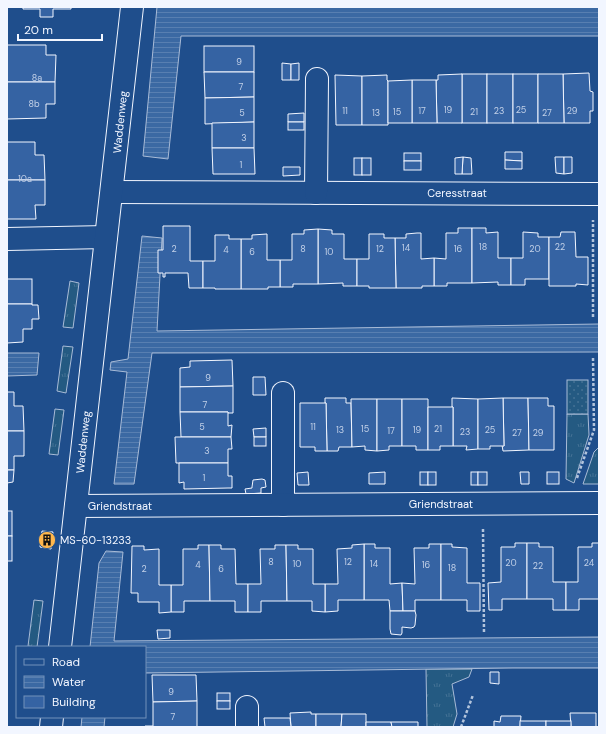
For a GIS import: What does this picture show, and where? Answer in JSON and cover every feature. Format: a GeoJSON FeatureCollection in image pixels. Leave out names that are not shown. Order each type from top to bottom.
{"type":"FeatureCollection","features":[{"type":"Feature","properties":{"kind":"street","name":"Waddenweg"},"geometry":{"type":"LineString","coordinates":[[60,646],[132,7]]}},
{"type":"Feature","properties":{"kind":"street"},"geometry":{"type":"LineString","coordinates":[[316,193],[317,79]]}},
{"type":"Feature","properties":{"kind":"street","name":"Ceresstraat"},"geometry":{"type":"LineString","coordinates":[[112,192],[596,194]]}},
{"type":"Feature","properties":{"kind":"street"},"geometry":{"type":"LineString","coordinates":[[7,240],[106,237]]}},
{"type":"Feature","properties":{"kind":"street"},"geometry":{"type":"LineString","coordinates":[[283,393],[283,505]]}},
{"type":"Feature","properties":{"kind":"street","name":"Griendstraat"},"geometry":{"type":"LineString","coordinates":[[76,506],[599,503]]}},
{"type":"Feature","properties":{"kind":"path"},"geometry":{"type":"LineString","coordinates":[[593,317],[596,194]]}},
{"type":"Feature","properties":{"kind":"path"},"geometry":{"type":"LineString","coordinates":[[569,503],[594,430],[593,357]]}},
{"type":"Feature","properties":{"kind":"path"},"geometry":{"type":"LineString","coordinates":[[483,504],[484,633]]}},
{"type":"Feature","properties":{"kind":"path"},"geometry":{"type":"LineString","coordinates":[[461,727],[473,695]]}},
{"type":"Feature","properties":{"kind":"green space"},"geometry":{"type":"Polygon","coordinates":[[[70,281],[79,283],[73,328],[63,327],[70,281]]]}},
{"type":"Feature","properties":{"kind":"green space"},"geometry":{"type":"Polygon","coordinates":[[[63,346],[73,347],[66,393],[57,391],[63,346]]]}},
{"type":"Feature","properties":{"kind":"green space"},"geometry":{"type":"Polygon","coordinates":[[[567,380],[588,380],[588,414],[567,414],[567,380]]]}},
{"type":"Feature","properties":{"kind":"green space"},"geometry":{"type":"Polygon","coordinates":[[[55,409],[64,410],[58,455],[49,454],[55,409]]]}},
{"type":"Feature","properties":{"kind":"green space"},"geometry":{"type":"Polygon","coordinates":[[[567,414],[588,414],[589,435],[574,483],[566,479],[567,414]]]}},
{"type":"Feature","properties":{"kind":"green space"},"geometry":{"type":"Polygon","coordinates":[[[599,447],[599,484],[583,484],[594,452],[599,447]]]}},
{"type":"Feature","properties":{"kind":"green space"},"geometry":{"type":"Polygon","coordinates":[[[34,600],[43,601],[37,646],[28,646],[34,600]]]}},
{"type":"Feature","properties":{"kind":"green space"},"geometry":{"type":"Polygon","coordinates":[[[426,669],[472,669],[469,677],[452,684],[457,714],[453,727],[427,727],[426,669]]]}},
{"type":"Feature","properties":{"kind":"water"},"geometry":{"type":"Polygon","coordinates":[[[157,7],[599,7],[599,36],[181,36],[168,159],[143,156],[157,7]]]}},
{"type":"Feature","properties":{"kind":"water"},"geometry":{"type":"Polygon","coordinates":[[[142,236],[162,238],[157,331],[599,324],[599,352],[152,353],[134,484],[114,484],[127,372],[110,370],[111,362],[128,359],[142,236]]]}},
{"type":"Feature","properties":{"kind":"water"},"geometry":{"type":"Polygon","coordinates":[[[7,353],[39,353],[37,375],[7,376],[7,353]]]}},
{"type":"Feature","properties":{"kind":"water"},"geometry":{"type":"Polygon","coordinates":[[[106,551],[123,552],[114,641],[599,637],[599,668],[146,673],[146,646],[90,646],[99,563],[106,551]]]}},
{"type":"Feature","properties":{"kind":"water"},"geometry":{"type":"Polygon","coordinates":[[[82,718],[105,718],[104,727],[81,727],[82,718]]]}},
{"type":"Feature","properties":{"kind":"building"},"geometry":{"type":"Polygon","coordinates":[[[23,7],[71,7],[71,9],[53,9],[53,17],[40,17],[40,9],[23,9],[23,7]]]}},
{"type":"Feature","properties":{"kind":"building"},"geometry":{"type":"Polygon","coordinates":[[[7,45],[46,45],[46,55],[56,55],[55,82],[7,82],[7,45]]]}},
{"type":"Feature","properties":{"kind":"building"},"geometry":{"type":"Polygon","coordinates":[[[204,46],[254,46],[254,72],[204,72],[204,46]]]}},
{"type":"Feature","properties":{"kind":"building"},"geometry":{"type":"Polygon","coordinates":[[[282,63],[291,64],[291,80],[282,80],[282,63]]]}},
{"type":"Feature","properties":{"kind":"building"},"geometry":{"type":"Polygon","coordinates":[[[299,63],[299,80],[291,80],[291,64],[299,63]]]}},
{"type":"Feature","properties":{"kind":"building"},"geometry":{"type":"Polygon","coordinates":[[[204,72],[254,72],[254,97],[205,98],[204,72]]]}},
{"type":"Feature","properties":{"kind":"building"},"geometry":{"type":"Polygon","coordinates":[[[589,73],[590,91],[593,92],[593,111],[590,111],[590,123],[564,123],[563,74],[589,73]]]}},
{"type":"Feature","properties":{"kind":"building"},"geometry":{"type":"Polygon","coordinates":[[[462,74],[487,74],[487,123],[462,123],[462,74]]]}},
{"type":"Feature","properties":{"kind":"building"},"geometry":{"type":"Polygon","coordinates":[[[462,74],[462,123],[437,123],[436,80],[438,80],[438,75],[462,74]]]}},
{"type":"Feature","properties":{"kind":"building"},"geometry":{"type":"Polygon","coordinates":[[[487,74],[513,74],[513,123],[487,123],[487,74]]]}},
{"type":"Feature","properties":{"kind":"building"},"geometry":{"type":"Polygon","coordinates":[[[513,74],[538,74],[538,123],[513,123],[513,74]]]}},
{"type":"Feature","properties":{"kind":"building"},"geometry":{"type":"Polygon","coordinates":[[[538,74],[563,74],[564,123],[538,123],[538,74]]]}},
{"type":"Feature","properties":{"kind":"building"},"geometry":{"type":"Polygon","coordinates":[[[335,75],[362,76],[362,125],[336,125],[335,75]]]}},
{"type":"Feature","properties":{"kind":"building"},"geometry":{"type":"Polygon","coordinates":[[[387,75],[388,125],[362,125],[362,76],[387,75]]]}},
{"type":"Feature","properties":{"kind":"building"},"geometry":{"type":"Polygon","coordinates":[[[412,80],[436,80],[437,123],[412,123],[412,80]]]}},
{"type":"Feature","properties":{"kind":"building"},"geometry":{"type":"Polygon","coordinates":[[[412,80],[412,123],[388,123],[388,81],[412,80]]]}},
{"type":"Feature","properties":{"kind":"building"},"geometry":{"type":"Polygon","coordinates":[[[7,82],[55,82],[55,104],[46,104],[46,118],[7,119],[7,82]]]}},
{"type":"Feature","properties":{"kind":"building"},"geometry":{"type":"Polygon","coordinates":[[[254,97],[254,122],[205,124],[205,98],[254,97]]]}},
{"type":"Feature","properties":{"kind":"building"},"geometry":{"type":"Polygon","coordinates":[[[304,113],[304,122],[288,122],[288,114],[304,113]]]}},
{"type":"Feature","properties":{"kind":"building"},"geometry":{"type":"Polygon","coordinates":[[[254,122],[254,148],[212,148],[212,123],[254,122]]]}},
{"type":"Feature","properties":{"kind":"building"},"geometry":{"type":"Polygon","coordinates":[[[288,122],[304,122],[304,130],[288,130],[288,122]]]}},
{"type":"Feature","properties":{"kind":"building"},"geometry":{"type":"Polygon","coordinates":[[[7,142],[35,142],[35,155],[44,155],[45,180],[7,180],[7,142]]]}},
{"type":"Feature","properties":{"kind":"building"},"geometry":{"type":"Polygon","coordinates":[[[212,148],[254,148],[255,174],[213,174],[212,148]]]}},
{"type":"Feature","properties":{"kind":"building"},"geometry":{"type":"Polygon","coordinates":[[[505,152],[522,152],[522,161],[505,160],[505,152]]]}},
{"type":"Feature","properties":{"kind":"building"},"geometry":{"type":"Polygon","coordinates":[[[404,153],[421,153],[421,161],[404,161],[404,153]]]}},
{"type":"Feature","properties":{"kind":"building"},"geometry":{"type":"Polygon","coordinates":[[[463,157],[471,158],[472,174],[462,174],[463,157]]]}},
{"type":"Feature","properties":{"kind":"building"},"geometry":{"type":"Polygon","coordinates":[[[463,157],[462,174],[455,174],[455,158],[463,157]]]}},
{"type":"Feature","properties":{"kind":"building"},"geometry":{"type":"Polygon","coordinates":[[[555,157],[564,157],[564,174],[556,173],[555,157]]]}},
{"type":"Feature","properties":{"kind":"building"},"geometry":{"type":"Polygon","coordinates":[[[564,157],[572,157],[572,173],[564,174],[564,157]]]}},
{"type":"Feature","properties":{"kind":"building"},"geometry":{"type":"Polygon","coordinates":[[[354,158],[362,158],[362,175],[354,175],[354,158]]]}},
{"type":"Feature","properties":{"kind":"building"},"geometry":{"type":"Polygon","coordinates":[[[362,158],[371,158],[371,175],[362,175],[362,158]]]}},
{"type":"Feature","properties":{"kind":"building"},"geometry":{"type":"Polygon","coordinates":[[[505,160],[522,161],[522,169],[505,169],[505,160]]]}},
{"type":"Feature","properties":{"kind":"building"},"geometry":{"type":"Polygon","coordinates":[[[404,161],[421,161],[421,170],[404,170],[404,161]]]}},
{"type":"Feature","properties":{"kind":"building"},"geometry":{"type":"Polygon","coordinates":[[[283,167],[300,167],[300,175],[283,176],[283,167]]]}},
{"type":"Feature","properties":{"kind":"building"},"geometry":{"type":"Polygon","coordinates":[[[7,180],[45,180],[45,205],[35,205],[36,219],[7,219],[7,180]]]}},
{"type":"Feature","properties":{"kind":"building"},"geometry":{"type":"Polygon","coordinates":[[[163,226],[190,226],[190,261],[203,261],[203,288],[189,288],[188,273],[165,273],[165,277],[163,277],[163,273],[158,273],[158,250],[163,250],[163,226]]]}},
{"type":"Feature","properties":{"kind":"building"},"geometry":{"type":"Polygon","coordinates":[[[458,228],[472,228],[472,283],[447,283],[447,286],[434,286],[434,258],[446,259],[446,233],[458,233],[458,228]]]}},
{"type":"Feature","properties":{"kind":"building"},"geometry":{"type":"Polygon","coordinates":[[[472,228],[486,228],[486,233],[498,232],[498,258],[511,258],[511,285],[498,285],[498,282],[472,283],[472,228]]]}},
{"type":"Feature","properties":{"kind":"building"},"geometry":{"type":"Polygon","coordinates":[[[318,229],[332,230],[332,234],[344,234],[344,259],[357,259],[357,286],[343,286],[343,283],[318,284],[318,229]]]}},
{"type":"Feature","properties":{"kind":"building"},"geometry":{"type":"Polygon","coordinates":[[[318,229],[318,284],[293,284],[293,287],[280,287],[280,260],[292,260],[292,234],[304,234],[304,230],[318,229]]]}},
{"type":"Feature","properties":{"kind":"building"},"geometry":{"type":"Polygon","coordinates":[[[523,232],[538,233],[538,237],[549,237],[549,279],[525,279],[525,285],[511,285],[511,258],[523,258],[523,232]]]}},
{"type":"Feature","properties":{"kind":"building"},"geometry":{"type":"Polygon","coordinates":[[[561,232],[575,232],[576,257],[588,257],[588,285],[576,284],[576,286],[549,286],[549,237],[560,237],[561,232]]]}},
{"type":"Feature","properties":{"kind":"building"},"geometry":{"type":"Polygon","coordinates":[[[421,233],[421,259],[434,258],[434,286],[422,286],[422,288],[396,288],[395,238],[406,238],[406,234],[421,233]]]}},
{"type":"Feature","properties":{"kind":"building"},"geometry":{"type":"Polygon","coordinates":[[[267,234],[267,260],[280,260],[280,287],[268,287],[268,289],[241,289],[241,239],[252,239],[252,235],[267,234]]]}},
{"type":"Feature","properties":{"kind":"building"},"geometry":{"type":"Polygon","coordinates":[[[369,234],[384,234],[384,238],[395,238],[396,288],[369,288],[369,286],[357,286],[357,259],[369,259],[369,234]]]}},
{"type":"Feature","properties":{"kind":"building"},"geometry":{"type":"Polygon","coordinates":[[[215,235],[229,235],[229,239],[241,239],[241,289],[203,288],[203,261],[215,261],[215,235]]]}},
{"type":"Feature","properties":{"kind":"building"},"geometry":{"type":"Polygon","coordinates":[[[7,279],[32,279],[32,304],[7,304],[7,279]]]}},
{"type":"Feature","properties":{"kind":"building"},"geometry":{"type":"Polygon","coordinates":[[[7,304],[38,305],[39,319],[32,319],[32,329],[23,329],[23,342],[7,343],[7,304]]]}},
{"type":"Feature","properties":{"kind":"building"},"geometry":{"type":"Polygon","coordinates":[[[232,360],[233,386],[180,387],[180,368],[190,367],[190,361],[232,360]]]}},
{"type":"Feature","properties":{"kind":"building"},"geometry":{"type":"Polygon","coordinates":[[[253,377],[265,377],[266,395],[253,395],[253,377]]]}},
{"type":"Feature","properties":{"kind":"building"},"geometry":{"type":"Polygon","coordinates":[[[233,386],[233,413],[180,412],[180,387],[233,386]]]}},
{"type":"Feature","properties":{"kind":"building"},"geometry":{"type":"Polygon","coordinates":[[[7,392],[14,392],[14,406],[23,406],[24,431],[7,431],[7,392]]]}},
{"type":"Feature","properties":{"kind":"building"},"geometry":{"type":"Polygon","coordinates":[[[325,398],[346,398],[346,403],[351,403],[352,447],[339,447],[338,451],[327,451],[325,398]]]}},
{"type":"Feature","properties":{"kind":"building"},"geometry":{"type":"Polygon","coordinates":[[[452,398],[478,399],[478,449],[466,450],[467,446],[453,446],[452,398]]]}},
{"type":"Feature","properties":{"kind":"building"},"geometry":{"type":"Polygon","coordinates":[[[503,398],[528,398],[529,450],[503,451],[503,398]]]}},
{"type":"Feature","properties":{"kind":"building"},"geometry":{"type":"Polygon","coordinates":[[[503,398],[504,446],[490,446],[490,449],[478,449],[478,399],[503,398]]]}},
{"type":"Feature","properties":{"kind":"building"},"geometry":{"type":"Polygon","coordinates":[[[528,398],[548,398],[548,406],[554,406],[554,450],[529,450],[528,398]]]}},
{"type":"Feature","properties":{"kind":"building"},"geometry":{"type":"Polygon","coordinates":[[[351,399],[377,399],[377,451],[365,450],[365,446],[352,447],[351,399]]]}},
{"type":"Feature","properties":{"kind":"building"},"geometry":{"type":"Polygon","coordinates":[[[377,399],[402,399],[402,446],[389,446],[389,450],[377,451],[377,399]]]}},
{"type":"Feature","properties":{"kind":"building"},"geometry":{"type":"Polygon","coordinates":[[[402,399],[428,399],[428,450],[416,450],[416,446],[402,446],[402,399]]]}},
{"type":"Feature","properties":{"kind":"building"},"geometry":{"type":"Polygon","coordinates":[[[300,403],[326,403],[327,451],[315,451],[315,447],[300,447],[300,403]]]}},
{"type":"Feature","properties":{"kind":"building"},"geometry":{"type":"Polygon","coordinates":[[[428,407],[453,407],[453,446],[440,446],[440,450],[428,450],[428,407]]]}},
{"type":"Feature","properties":{"kind":"building"},"geometry":{"type":"Polygon","coordinates":[[[180,412],[228,412],[228,426],[232,425],[231,437],[181,437],[180,412]]]}},
{"type":"Feature","properties":{"kind":"building"},"geometry":{"type":"Polygon","coordinates":[[[266,428],[266,437],[254,437],[253,429],[266,428]]]}},
{"type":"Feature","properties":{"kind":"building"},"geometry":{"type":"Polygon","coordinates":[[[7,431],[24,431],[24,456],[14,456],[14,470],[7,470],[7,431]]]}},
{"type":"Feature","properties":{"kind":"building"},"geometry":{"type":"Polygon","coordinates":[[[175,437],[231,437],[232,449],[228,449],[228,463],[176,463],[175,437]]]}},
{"type":"Feature","properties":{"kind":"building"},"geometry":{"type":"Polygon","coordinates":[[[254,437],[266,437],[266,446],[254,446],[254,437]]]}},
{"type":"Feature","properties":{"kind":"building"},"geometry":{"type":"Polygon","coordinates":[[[179,463],[228,463],[228,476],[232,476],[232,488],[184,489],[184,482],[179,483],[179,463]]]}},
{"type":"Feature","properties":{"kind":"building"},"geometry":{"type":"Polygon","coordinates":[[[7,470],[14,470],[13,482],[7,483],[7,470]]]}},
{"type":"Feature","properties":{"kind":"building"},"geometry":{"type":"Polygon","coordinates":[[[308,472],[309,485],[298,485],[297,473],[308,472]]]}},
{"type":"Feature","properties":{"kind":"building"},"geometry":{"type":"Polygon","coordinates":[[[385,472],[385,484],[369,484],[369,473],[385,472]]]}},
{"type":"Feature","properties":{"kind":"building"},"geometry":{"type":"Polygon","coordinates":[[[420,472],[428,472],[428,485],[420,485],[420,472]]]}},
{"type":"Feature","properties":{"kind":"building"},"geometry":{"type":"Polygon","coordinates":[[[428,472],[436,472],[436,485],[428,485],[428,472]]]}},
{"type":"Feature","properties":{"kind":"building"},"geometry":{"type":"Polygon","coordinates":[[[471,472],[478,472],[478,485],[471,485],[471,472]]]}},
{"type":"Feature","properties":{"kind":"building"},"geometry":{"type":"Polygon","coordinates":[[[478,472],[487,472],[487,485],[478,485],[478,472]]]}},
{"type":"Feature","properties":{"kind":"building"},"geometry":{"type":"Polygon","coordinates":[[[520,472],[529,472],[529,484],[521,484],[520,472]]]}},
{"type":"Feature","properties":{"kind":"building"},"geometry":{"type":"Polygon","coordinates":[[[547,472],[559,472],[559,484],[547,484],[547,472]]]}},
{"type":"Feature","properties":{"kind":"building"},"geometry":{"type":"Polygon","coordinates":[[[253,480],[265,480],[266,487],[261,488],[261,493],[246,494],[245,489],[252,488],[253,480]]]}},
{"type":"Feature","properties":{"kind":"building"},"geometry":{"type":"Polygon","coordinates":[[[7,511],[12,511],[12,536],[7,536],[7,511]]]}},
{"type":"Feature","properties":{"kind":"building","name":"MS-60-13233"},"geometry":{"type":"Polygon","coordinates":[[[42,531],[53,532],[51,549],[40,547],[42,531]]]}},
{"type":"Feature","properties":{"kind":"building"},"geometry":{"type":"Polygon","coordinates":[[[7,536],[12,536],[12,561],[7,561],[7,536]]]}},
{"type":"Feature","properties":{"kind":"building"},"geometry":{"type":"Polygon","coordinates":[[[515,543],[527,543],[527,599],[502,599],[502,610],[489,610],[488,583],[501,582],[501,547],[515,547],[515,543]]]}},
{"type":"Feature","properties":{"kind":"building"},"geometry":{"type":"Polygon","coordinates":[[[527,543],[539,543],[539,547],[553,547],[553,582],[566,582],[566,610],[553,610],[553,599],[527,599],[527,543]]]}},
{"type":"Feature","properties":{"kind":"building"},"geometry":{"type":"Polygon","coordinates":[[[592,543],[599,543],[599,599],[579,599],[579,610],[566,610],[566,582],[578,582],[578,547],[592,547],[592,543]]]}},
{"type":"Feature","properties":{"kind":"building"},"geometry":{"type":"Polygon","coordinates":[[[364,544],[375,544],[375,548],[390,548],[390,584],[402,583],[403,611],[390,611],[389,600],[364,600],[364,544]]]}},
{"type":"Feature","properties":{"kind":"building"},"geometry":{"type":"Polygon","coordinates":[[[364,544],[364,600],[338,600],[338,611],[325,612],[325,584],[338,584],[337,549],[352,548],[352,545],[364,544]]]}},
{"type":"Feature","properties":{"kind":"building"},"geometry":{"type":"Polygon","coordinates":[[[429,544],[441,544],[441,600],[415,600],[415,611],[403,611],[402,583],[415,584],[414,548],[429,548],[429,544]]]}},
{"type":"Feature","properties":{"kind":"building"},"geometry":{"type":"Polygon","coordinates":[[[441,544],[452,544],[452,547],[467,548],[467,583],[480,583],[480,611],[467,611],[467,600],[441,600],[441,544]]]}},
{"type":"Feature","properties":{"kind":"building"},"geometry":{"type":"Polygon","coordinates":[[[198,545],[209,545],[210,601],[184,601],[184,612],[171,612],[171,585],[183,585],[183,549],[198,549],[198,545]]]}},
{"type":"Feature","properties":{"kind":"building"},"geometry":{"type":"Polygon","coordinates":[[[209,545],[221,545],[221,549],[235,549],[236,584],[248,584],[248,612],[235,612],[235,601],[210,601],[209,545]]]}},
{"type":"Feature","properties":{"kind":"building"},"geometry":{"type":"Polygon","coordinates":[[[275,545],[286,545],[287,601],[261,601],[261,612],[248,612],[248,584],[261,584],[260,549],[275,549],[275,545]]]}},
{"type":"Feature","properties":{"kind":"building"},"geometry":{"type":"Polygon","coordinates":[[[286,545],[298,545],[298,549],[313,549],[313,584],[325,584],[325,612],[312,611],[312,601],[287,601],[286,545]]]}},
{"type":"Feature","properties":{"kind":"building"},"geometry":{"type":"Polygon","coordinates":[[[132,546],[144,546],[144,550],[159,549],[159,585],[171,585],[171,612],[159,613],[159,602],[138,602],[138,593],[131,593],[132,546]]]}},
{"type":"Feature","properties":{"kind":"building"},"geometry":{"type":"Polygon","coordinates":[[[390,611],[415,611],[416,615],[414,627],[402,627],[401,635],[391,634],[390,611]]]}},
{"type":"Feature","properties":{"kind":"building"},"geometry":{"type":"Polygon","coordinates":[[[157,630],[170,630],[170,638],[158,639],[157,630]]]}},
{"type":"Feature","properties":{"kind":"building"},"geometry":{"type":"Polygon","coordinates":[[[490,672],[499,672],[499,684],[490,683],[490,672]]]}},
{"type":"Feature","properties":{"kind":"building"},"geometry":{"type":"Polygon","coordinates":[[[152,675],[196,675],[197,701],[153,702],[152,675]]]}},
{"type":"Feature","properties":{"kind":"building"},"geometry":{"type":"Polygon","coordinates":[[[217,693],[230,693],[230,701],[217,701],[217,693]]]}},
{"type":"Feature","properties":{"kind":"building"},"geometry":{"type":"Polygon","coordinates":[[[197,701],[197,727],[144,727],[153,726],[153,702],[197,701]]]}},
{"type":"Feature","properties":{"kind":"building"},"geometry":{"type":"Polygon","coordinates":[[[217,701],[230,701],[230,709],[217,709],[217,701]]]}},
{"type":"Feature","properties":{"kind":"building"},"geometry":{"type":"Polygon","coordinates":[[[311,712],[311,714],[316,714],[316,727],[291,727],[290,713],[311,712]]]}},
{"type":"Feature","properties":{"kind":"building"},"geometry":{"type":"Polygon","coordinates":[[[570,713],[596,713],[596,727],[571,727],[570,713]]]}},
{"type":"Feature","properties":{"kind":"building"},"geometry":{"type":"Polygon","coordinates":[[[316,714],[342,714],[341,727],[316,727],[316,714]]]}},
{"type":"Feature","properties":{"kind":"building"},"geometry":{"type":"Polygon","coordinates":[[[342,714],[366,714],[366,727],[341,727],[342,714]]]}},
{"type":"Feature","properties":{"kind":"building"},"geometry":{"type":"Polygon","coordinates":[[[501,716],[521,716],[520,727],[494,727],[494,721],[500,722],[501,716]]]}},
{"type":"Feature","properties":{"kind":"building"},"geometry":{"type":"Polygon","coordinates":[[[264,718],[290,718],[291,727],[265,727],[264,718]]]}},
{"type":"Feature","properties":{"kind":"building"},"geometry":{"type":"Polygon","coordinates":[[[520,721],[546,721],[546,727],[520,727],[520,721]]]}},
{"type":"Feature","properties":{"kind":"building"},"geometry":{"type":"Polygon","coordinates":[[[546,721],[571,721],[571,727],[546,727],[546,721]]]}},
{"type":"Feature","properties":{"kind":"building"},"geometry":{"type":"Polygon","coordinates":[[[366,722],[391,722],[392,727],[366,727],[366,722]]]}},
{"type":"Feature","properties":{"kind":"building"},"geometry":{"type":"Polygon","coordinates":[[[391,722],[418,722],[418,727],[392,727],[391,722]]]}},
{"type":"Feature","properties":{"kind":"place","name":"MS-60-13233"},"geometry":{"type":"Point","coordinates":[47,540]}}]}
